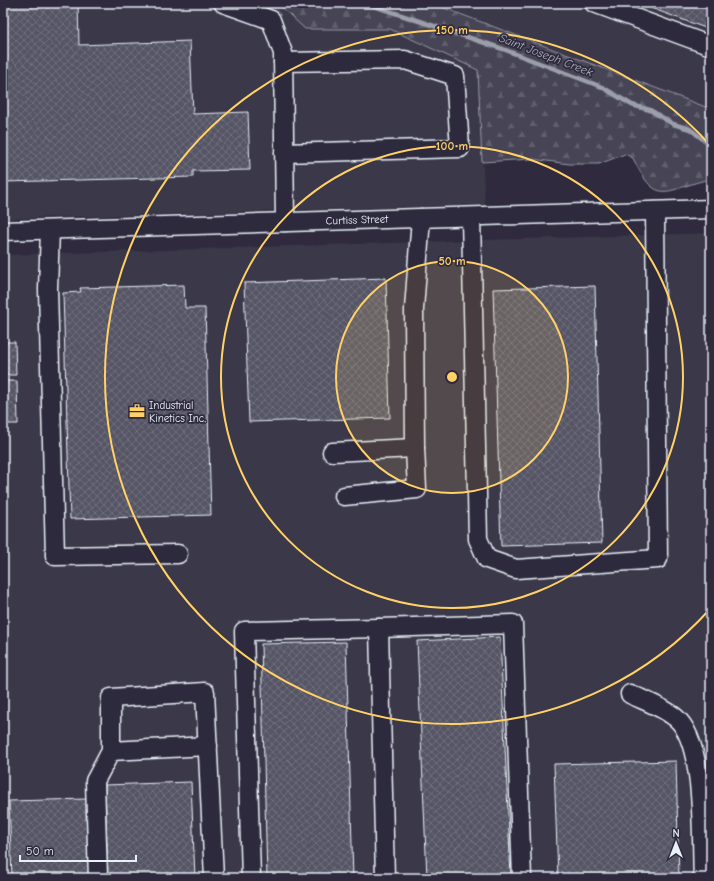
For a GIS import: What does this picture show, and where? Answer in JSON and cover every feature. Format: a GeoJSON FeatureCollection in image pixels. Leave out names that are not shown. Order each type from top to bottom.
{"type":"FeatureCollection","features":[{"type":"Feature","properties":{"kind":"street"},"geometry":{"type":"LineString","coordinates":[[223,3],[271,20],[283,53],[284,222]]}},
{"type":"Feature","properties":{"kind":"street"},"geometry":{"type":"LineString","coordinates":[[594,3],[711,46]]}},
{"type":"Feature","properties":{"kind":"street"},"geometry":{"type":"LineString","coordinates":[[283,62],[405,60],[455,76],[460,148],[284,153]]}},
{"type":"Feature","properties":{"kind":"street","name":"Curtiss Street"},"geometry":{"type":"LineString","coordinates":[[3,231],[711,209]]}},
{"type":"Feature","properties":{"kind":"street"},"geometry":{"type":"LineString","coordinates":[[470,217],[478,539],[487,559],[516,569],[658,559],[655,211]]}},
{"type":"Feature","properties":{"kind":"street"},"geometry":{"type":"LineString","coordinates":[[344,496],[417,489],[415,448],[414,309],[422,218]]}},
{"type":"Feature","properties":{"kind":"street"},"geometry":{"type":"LineString","coordinates":[[50,230],[48,289],[55,556],[178,554]]}},
{"type":"Feature","properties":{"kind":"street"},"geometry":{"type":"LineString","coordinates":[[332,452],[415,448]]}},
{"type":"Feature","properties":{"kind":"street"},"geometry":{"type":"LineString","coordinates":[[251,878],[244,631],[513,624],[522,878]]}},
{"type":"Feature","properties":{"kind":"street"},"geometry":{"type":"LineString","coordinates":[[379,628],[385,878]]}},
{"type":"Feature","properties":{"kind":"street"},"geometry":{"type":"LineString","coordinates":[[98,878],[95,781],[111,751],[111,698],[205,692],[214,878]]}},
{"type":"Feature","properties":{"kind":"street"},"geometry":{"type":"LineString","coordinates":[[630,694],[677,718],[691,739],[698,771],[703,878]]}},
{"type":"Feature","properties":{"kind":"street"},"geometry":{"type":"LineString","coordinates":[[111,751],[208,746]]}},
{"type":"Feature","properties":{"kind":"shaded area"},"geometry":{"type":"Polygon","coordinates":[[[3,3],[277,3],[306,29],[390,29],[478,70],[485,205],[3,219],[3,3]]]}},
{"type":"Feature","properties":{"kind":"shaded area"},"geometry":{"type":"Polygon","coordinates":[[[431,3],[711,3],[711,109],[431,3]]]}},
{"type":"Feature","properties":{"kind":"shaded area"},"geometry":{"type":"Polygon","coordinates":[[[711,233],[711,878],[3,878],[3,255],[711,233]]]}},
{"type":"Feature","properties":{"kind":"green space"},"geometry":{"type":"Polygon","coordinates":[[[277,3],[431,3],[711,109],[711,179],[674,190],[657,190],[650,185],[633,158],[625,154],[599,164],[569,164],[532,159],[482,162],[478,70],[390,29],[305,29],[277,3]]]}},
{"type":"Feature","properties":{"kind":"building"},"geometry":{"type":"Polygon","coordinates":[[[3,3],[78,3],[79,45],[190,41],[193,114],[248,112],[250,170],[193,171],[193,177],[3,182],[3,3]]]}},
{"type":"Feature","properties":{"kind":"building"},"geometry":{"type":"Polygon","coordinates":[[[637,3],[711,3],[711,30],[637,3]]]}},
{"type":"Feature","properties":{"kind":"building"},"geometry":{"type":"Polygon","coordinates":[[[386,278],[390,418],[249,422],[244,283],[386,278]]]}},
{"type":"Feature","properties":{"kind":"building","name":"Industrial Kinetics Inc."},"geometry":{"type":"Polygon","coordinates":[[[184,285],[185,308],[205,308],[211,515],[70,519],[63,293],[81,292],[80,288],[184,285]]]}},
{"type":"Feature","properties":{"kind":"building"},"geometry":{"type":"Polygon","coordinates":[[[595,286],[602,543],[501,546],[493,289],[595,286]]]}},
{"type":"Feature","properties":{"kind":"building"},"geometry":{"type":"Polygon","coordinates":[[[3,342],[15,342],[16,375],[3,375],[3,342]]]}},
{"type":"Feature","properties":{"kind":"building"},"geometry":{"type":"Polygon","coordinates":[[[3,381],[17,381],[18,424],[3,424],[3,381]]]}},
{"type":"Feature","properties":{"kind":"building"},"geometry":{"type":"Polygon","coordinates":[[[500,637],[511,878],[427,878],[417,641],[500,637]]]}},
{"type":"Feature","properties":{"kind":"building"},"geometry":{"type":"Polygon","coordinates":[[[346,642],[353,878],[267,878],[261,644],[346,642]]]}},
{"type":"Feature","properties":{"kind":"building"},"geometry":{"type":"Polygon","coordinates":[[[676,761],[679,878],[558,878],[554,764],[676,761]]]}},
{"type":"Feature","properties":{"kind":"building"},"geometry":{"type":"Polygon","coordinates":[[[191,782],[195,878],[108,878],[105,785],[191,782]]]}},
{"type":"Feature","properties":{"kind":"building"},"geometry":{"type":"Polygon","coordinates":[[[87,799],[90,878],[12,878],[9,801],[87,799]]]}},
{"type":"Feature","properties":{"kind":"waterway","name":"Saint Joseph Creek"},"geometry":{"type":"LineString","coordinates":[[365,3],[503,49],[602,87],[632,105],[650,110],[673,124],[690,129],[704,140],[711,141]]}},
{"type":"Feature","properties":{"kind":"place","name":"Industrial Kinetics Inc."},"geometry":{"type":"Point","coordinates":[137,411]}}]}
